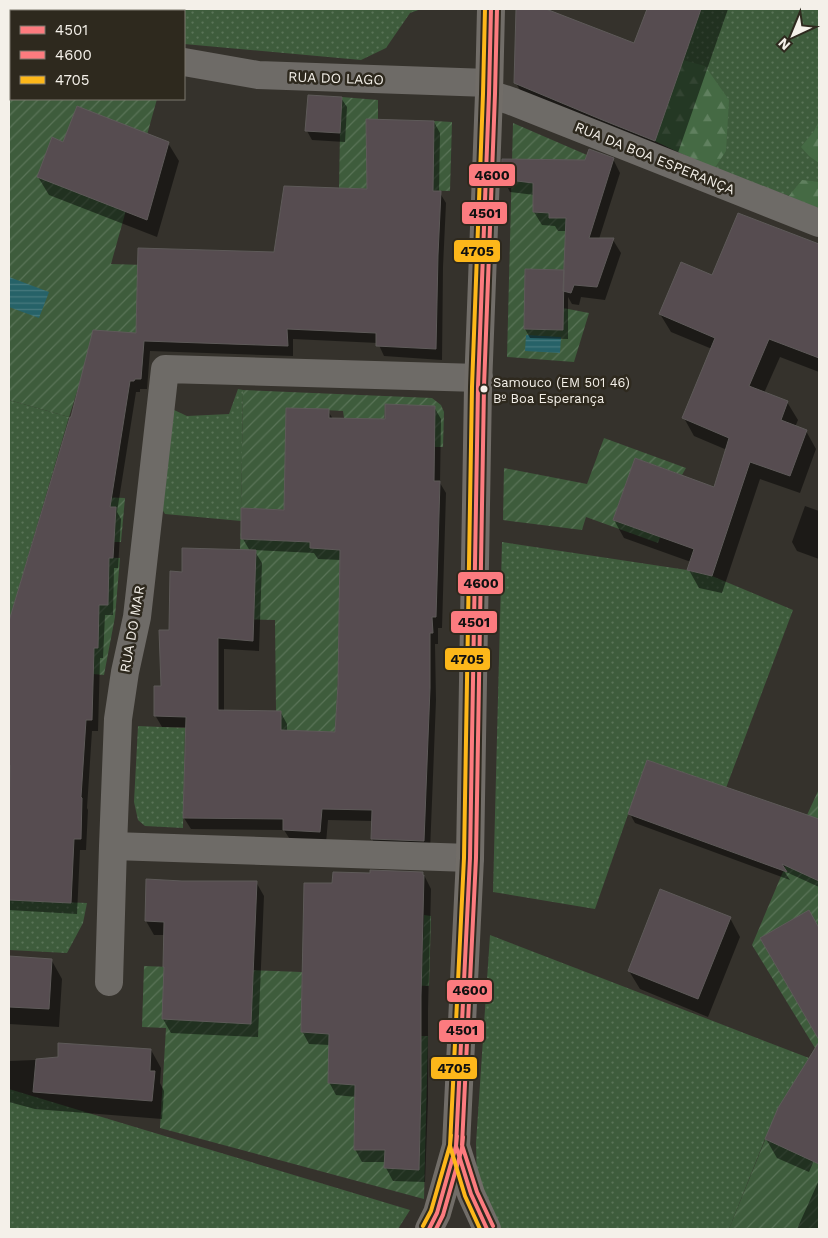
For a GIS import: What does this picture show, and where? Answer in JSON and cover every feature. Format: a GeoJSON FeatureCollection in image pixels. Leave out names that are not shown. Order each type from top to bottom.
{"type":"FeatureCollection","features":[{"type":"Feature","properties":{"kind":"main road"},"geometry":{"type":"LineString","coordinates":[[429,1229],[436,1213],[456,1146],[470,858],[478,378],[491,9]]}},
{"type":"Feature","properties":{"kind":"main road"},"geometry":{"type":"LineString","coordinates":[[456,1146],[471,1194],[487,1229]]}},
{"type":"Feature","properties":{"kind":"street","name":"RUA DO LAGO"},"geometry":{"type":"LineString","coordinates":[[185,62],[258,75],[489,89]]}},
{"type":"Feature","properties":{"kind":"street","name":"RUA DA BOA ESPERANÇA"},"geometry":{"type":"LineString","coordinates":[[489,89],[520,104],[819,223]]}},
{"type":"Feature","properties":{"kind":"street","name":"RUA DO MAR"},"geometry":{"type":"LineString","coordinates":[[113,846],[118,719],[125,672],[137,617],[165,369],[478,378]]}},
{"type":"Feature","properties":{"kind":"street"},"geometry":{"type":"LineString","coordinates":[[109,982],[113,846],[470,858]]}},
{"type":"Feature","properties":{"kind":"green space"},"geometry":{"type":"Polygon","coordinates":[[[49,9],[421,9],[410,13],[386,48],[361,60],[185,44],[185,10],[49,9]]]}},
{"type":"Feature","properties":{"kind":"green space"},"geometry":{"type":"Polygon","coordinates":[[[701,9],[819,9],[819,207],[714,169],[655,141],[701,9]]]}},
{"type":"Feature","properties":{"kind":"green space"},"geometry":{"type":"Polygon","coordinates":[[[9,35],[10,100],[157,100],[111,264],[179,266],[144,341],[142,367],[127,366],[81,379],[69,417],[9,400],[9,35]]]}},
{"type":"Feature","properties":{"kind":"green space"},"geometry":{"type":"Polygon","coordinates":[[[683,60],[705,66],[729,100],[726,151],[714,169],[655,141],[683,60]]]}},
{"type":"Feature","properties":{"kind":"green space"},"geometry":{"type":"Polygon","coordinates":[[[342,97],[378,100],[378,119],[366,119],[367,170],[433,171],[434,121],[452,122],[450,191],[339,188],[342,97]]]}},
{"type":"Feature","properties":{"kind":"green space"},"geometry":{"type":"Polygon","coordinates":[[[819,121],[819,163],[801,147],[814,131],[819,121]]]}},
{"type":"Feature","properties":{"kind":"green space"},"geometry":{"type":"Polygon","coordinates":[[[513,123],[587,155],[579,177],[530,182],[533,183],[533,212],[549,213],[549,218],[566,218],[567,261],[564,270],[525,269],[524,329],[563,330],[563,308],[589,313],[574,362],[507,357],[513,123]]]}},
{"type":"Feature","properties":{"kind":"green space"},"geometry":{"type":"Polygon","coordinates":[[[802,180],[819,182],[819,207],[817,208],[788,197],[802,180]]]}},
{"type":"Feature","properties":{"kind":"green space"},"geometry":{"type":"Polygon","coordinates":[[[238,389],[243,390],[241,521],[165,514],[162,509],[172,409],[187,416],[229,414],[238,389]]]}},
{"type":"Feature","properties":{"kind":"green space"},"geometry":{"type":"Polygon","coordinates":[[[243,390],[432,398],[441,405],[444,412],[443,447],[434,447],[385,404],[384,426],[358,418],[344,418],[343,411],[286,408],[292,510],[241,508],[243,390]]]}},
{"type":"Feature","properties":{"kind":"green space"},"geometry":{"type":"Polygon","coordinates":[[[9,400],[69,417],[9,621],[9,400]]]}},
{"type":"Feature","properties":{"kind":"green space"},"geometry":{"type":"Polygon","coordinates":[[[604,438],[686,468],[682,475],[635,458],[613,520],[660,537],[658,543],[586,517],[582,530],[503,520],[504,468],[587,484],[604,438]]]}},
{"type":"Feature","properties":{"kind":"green space"},"geometry":{"type":"Polygon","coordinates":[[[73,496],[125,498],[121,542],[108,542],[73,505],[73,496]]]}},
{"type":"Feature","properties":{"kind":"green space"},"geometry":{"type":"Polygon","coordinates":[[[241,521],[340,550],[335,732],[281,730],[281,712],[276,711],[275,620],[236,619],[255,579],[256,551],[240,550],[241,521]]]}},
{"type":"Feature","properties":{"kind":"green space"},"geometry":{"type":"Polygon","coordinates":[[[502,542],[687,570],[712,576],[793,610],[726,788],[647,760],[595,909],[493,892],[502,542]]]}},
{"type":"Feature","properties":{"kind":"green space"},"geometry":{"type":"Polygon","coordinates":[[[29,555],[120,558],[115,617],[104,675],[93,674],[94,648],[98,627],[21,715],[9,715],[9,664],[12,643],[9,643],[9,621],[11,613],[39,614],[40,597],[16,597],[29,555]]]}},
{"type":"Feature","properties":{"kind":"green space"},"geometry":{"type":"Polygon","coordinates":[[[138,726],[185,728],[183,828],[145,826],[138,820],[134,802],[138,726]]]}},
{"type":"Feature","properties":{"kind":"green space"},"geometry":{"type":"Polygon","coordinates":[[[819,789],[819,1229],[729,1229],[778,1108],[815,1048],[752,945],[819,789]]]}},
{"type":"Feature","properties":{"kind":"green space"},"geometry":{"type":"Polygon","coordinates":[[[9,900],[87,903],[83,923],[67,953],[9,950],[9,900]]]}},
{"type":"Feature","properties":{"kind":"green space"},"geometry":{"type":"Polygon","coordinates":[[[424,915],[431,916],[429,986],[358,983],[422,969],[424,915]]]}},
{"type":"Feature","properties":{"kind":"green space"},"geometry":{"type":"Polygon","coordinates":[[[490,935],[809,1058],[765,1139],[729,1229],[501,1229],[490,1216],[477,1188],[476,1143],[490,935]]]}},
{"type":"Feature","properties":{"kind":"green space"},"geometry":{"type":"Polygon","coordinates":[[[144,966],[302,972],[301,1032],[329,1034],[355,1085],[354,1150],[385,1150],[385,1168],[419,1169],[421,1036],[428,1036],[424,1199],[160,1128],[166,1028],[142,1027],[144,966]]]}},
{"type":"Feature","properties":{"kind":"green space"},"geometry":{"type":"Polygon","coordinates":[[[9,1089],[410,1210],[398,1229],[9,1229],[9,1089]]]}},
{"type":"Feature","properties":{"kind":"water"},"geometry":{"type":"Polygon","coordinates":[[[9,277],[49,292],[39,318],[9,307],[9,277]]]}},
{"type":"Feature","properties":{"kind":"water"},"geometry":{"type":"Polygon","coordinates":[[[526,335],[561,337],[560,353],[525,351],[526,335]]]}},
{"type":"Feature","properties":{"kind":"building"},"geometry":{"type":"Polygon","coordinates":[[[516,9],[546,9],[634,43],[647,9],[701,9],[655,141],[514,83],[516,9]]]}},
{"type":"Feature","properties":{"kind":"building"},"geometry":{"type":"Polygon","coordinates":[[[308,95],[342,97],[340,133],[305,131],[308,95]]]}},
{"type":"Feature","properties":{"kind":"building"},"geometry":{"type":"Polygon","coordinates":[[[77,106],[169,142],[147,220],[37,177],[52,137],[63,142],[77,106]]]}},
{"type":"Feature","properties":{"kind":"building"},"geometry":{"type":"Polygon","coordinates":[[[366,119],[434,121],[433,191],[441,191],[436,349],[376,346],[376,333],[287,329],[288,346],[144,341],[141,379],[130,381],[110,507],[116,507],[113,558],[109,558],[108,605],[99,605],[98,648],[94,648],[92,720],[86,720],[81,797],[81,839],[74,839],[71,903],[9,900],[9,621],[71,417],[93,330],[136,333],[138,248],[274,252],[284,186],[367,189],[366,119]]]}},
{"type":"Feature","properties":{"kind":"building"},"geometry":{"type":"Polygon","coordinates":[[[589,149],[614,158],[589,238],[614,238],[597,287],[574,285],[571,293],[563,291],[566,218],[549,218],[549,213],[533,212],[533,183],[501,179],[502,159],[585,160],[589,149]]]}},
{"type":"Feature","properties":{"kind":"building"},"geometry":{"type":"Polygon","coordinates":[[[738,213],[819,244],[819,358],[769,339],[749,386],[788,401],[781,420],[807,430],[790,476],[750,462],[712,576],[687,570],[694,549],[613,520],[635,458],[714,487],[729,438],[682,418],[715,338],[659,314],[681,262],[712,275],[738,213]]]}},
{"type":"Feature","properties":{"kind":"building"},"geometry":{"type":"Polygon","coordinates":[[[525,269],[564,270],[563,330],[524,329],[525,269]]]}},
{"type":"Feature","properties":{"kind":"building"},"geometry":{"type":"Polygon","coordinates":[[[385,404],[435,406],[434,481],[440,481],[436,617],[432,617],[433,633],[430,633],[430,688],[424,841],[371,839],[372,810],[322,809],[320,832],[283,830],[283,819],[183,818],[186,717],[154,716],[154,686],[161,686],[159,630],[169,630],[170,571],[182,572],[182,548],[256,550],[253,641],[218,638],[218,710],[281,711],[281,730],[335,732],[338,685],[340,550],[310,548],[310,542],[241,539],[241,508],[284,510],[286,408],[329,409],[329,418],[385,419],[385,404]]]}},
{"type":"Feature","properties":{"kind":"building"},"geometry":{"type":"Polygon","coordinates":[[[647,760],[819,819],[819,881],[782,864],[787,872],[628,814],[647,760]]]}},
{"type":"Feature","properties":{"kind":"building"},"geometry":{"type":"Polygon","coordinates":[[[370,870],[423,872],[424,875],[419,1170],[384,1168],[385,1150],[354,1150],[355,1085],[328,1083],[329,1034],[301,1032],[304,883],[332,883],[333,872],[370,873],[370,870]]]}},
{"type":"Feature","properties":{"kind":"building"},"geometry":{"type":"Polygon","coordinates":[[[146,879],[257,881],[251,1024],[162,1019],[164,922],[145,921],[146,879]]]}},
{"type":"Feature","properties":{"kind":"building"},"geometry":{"type":"Polygon","coordinates":[[[660,889],[731,917],[698,999],[628,971],[660,889]]]}},
{"type":"Feature","properties":{"kind":"building"},"geometry":{"type":"Polygon","coordinates":[[[809,910],[819,928],[819,1040],[760,938],[809,910]]]}},
{"type":"Feature","properties":{"kind":"building"},"geometry":{"type":"Polygon","coordinates":[[[9,956],[52,959],[49,1009],[9,1007],[9,956]]]}},
{"type":"Feature","properties":{"kind":"building"},"geometry":{"type":"Polygon","coordinates":[[[819,1042],[819,1164],[765,1139],[778,1108],[819,1042]]]}},
{"type":"Feature","properties":{"kind":"building"},"geometry":{"type":"Polygon","coordinates":[[[58,1043],[151,1049],[150,1071],[155,1071],[152,1101],[33,1092],[36,1059],[58,1057],[58,1043]]]}},
{"type":"Feature","properties":{"kind":"transit line","name":"4705"},"geometry":{"type":"LineString","coordinates":[[480,1229],[465,1196],[450,1146],[464,858],[472,387],[485,9]]}},
{"type":"Feature","properties":{"kind":"transit line","name":"4501"},"geometry":{"type":"LineString","coordinates":[[487,1229],[471,1194],[456,1146],[470,858],[478,387],[491,9]]}},
{"type":"Feature","properties":{"kind":"transit line","name":"4600"},"geometry":{"type":"LineString","coordinates":[[493,1226],[477,1192],[462,1145],[476,858],[484,387],[497,9]]}},
{"type":"Feature","properties":{"kind":"transit line","name":"4705"},"geometry":{"type":"LineString","coordinates":[[423,1226],[431,1211],[450,1145],[451,1135]]}},
{"type":"Feature","properties":{"kind":"transit line","name":"4501"},"geometry":{"type":"LineString","coordinates":[[429,1229],[437,1213],[456,1146],[457,1136]]}},
{"type":"Feature","properties":{"kind":"transit line","name":"4600"},"geometry":{"type":"LineString","coordinates":[[436,1229],[443,1215],[462,1148],[463,1137]]}},
{"type":"Feature","properties":{"kind":"place","name":"Samouco (EM 501 46) Bº Boa Esperança"},"geometry":{"type":"Point","coordinates":[484,389]}}]}
